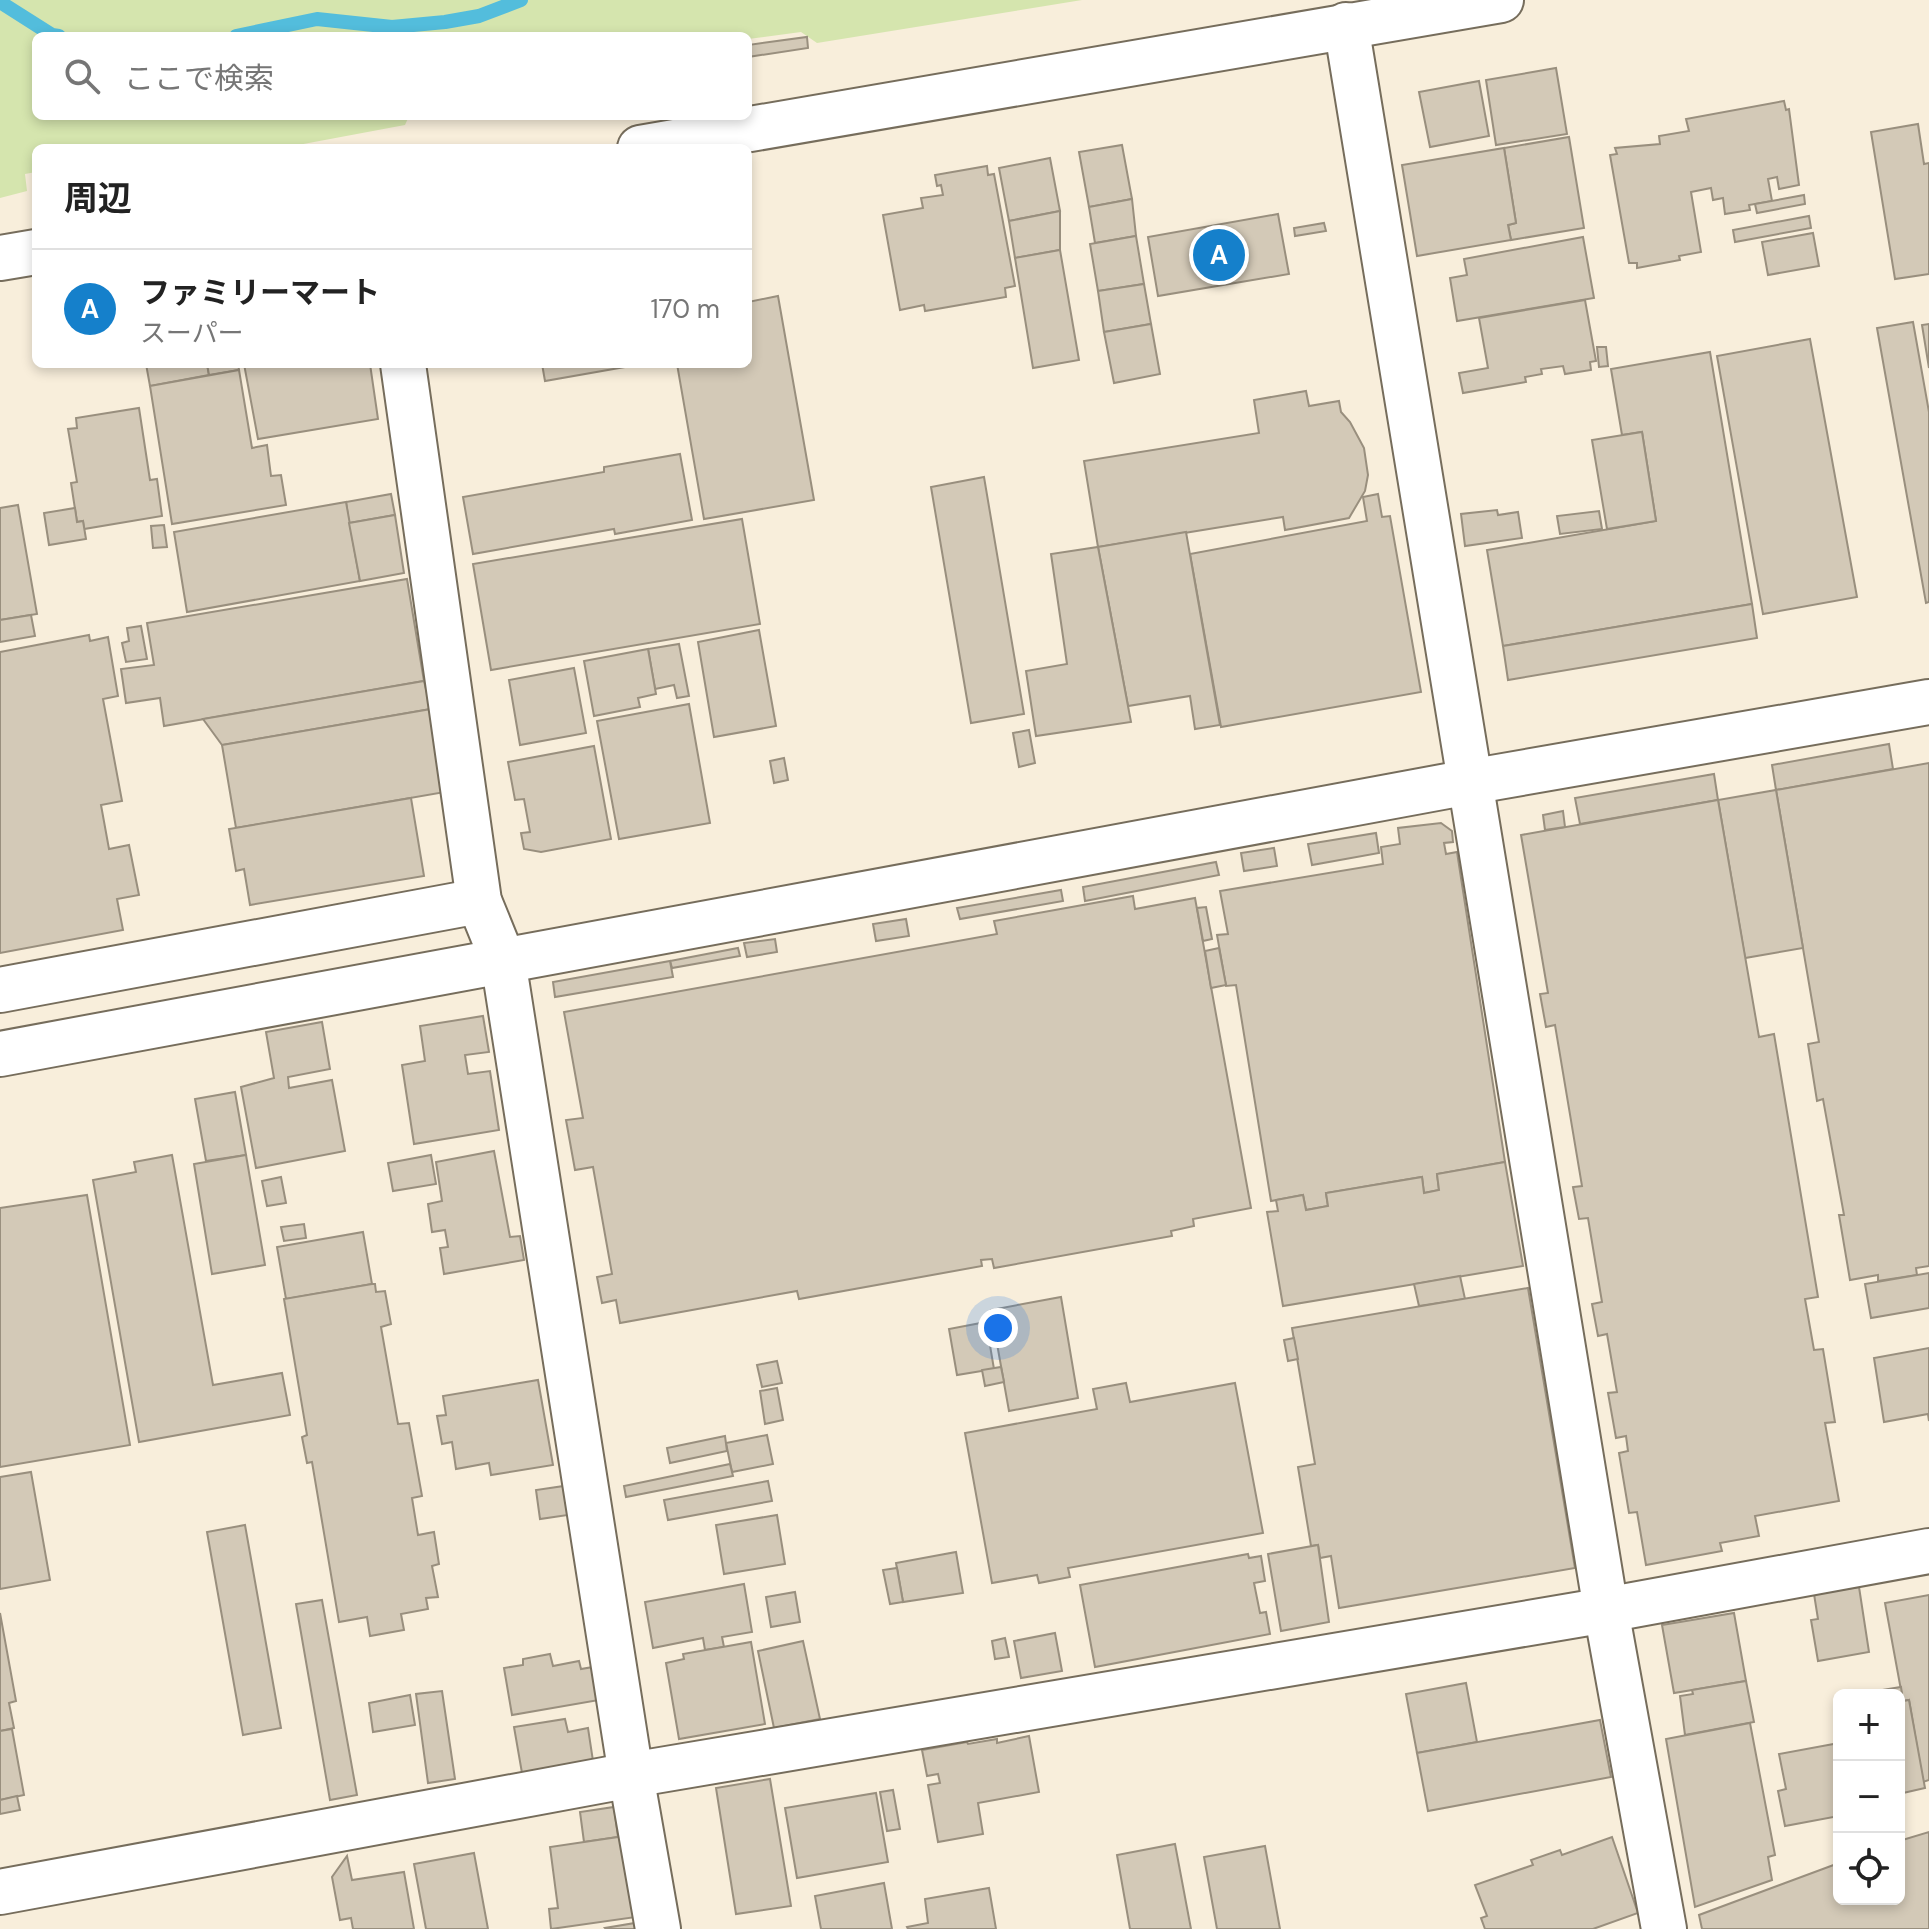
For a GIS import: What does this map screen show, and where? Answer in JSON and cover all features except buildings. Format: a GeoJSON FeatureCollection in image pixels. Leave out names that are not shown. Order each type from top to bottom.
{"type":"FeatureCollection","features":[{"type":"Feature","properties":{"kind":"street"},"geometry":{"type":"LineString","coordinates":[[663,144],[1501,0]]}},
{"type":"Feature","properties":{"kind":"street"},"geometry":{"type":"LineString","coordinates":[[1346,25],[1606,1610],[1664,1929]]}},
{"type":"Feature","properties":{"kind":"street"},"geometry":{"type":"LineString","coordinates":[[0,258],[32,253]]}},
{"type":"Feature","properties":{"kind":"street"},"geometry":{"type":"LineString","coordinates":[[404,368],[479,901],[503,960],[658,1929]]}},
{"type":"Feature","properties":{"kind":"street"},"geometry":{"type":"LineString","coordinates":[[0,1054],[1469,782],[1929,702]]}},
{"type":"Feature","properties":{"kind":"street"},"geometry":{"type":"LineString","coordinates":[[0,990],[479,901]]}},
{"type":"Feature","properties":{"kind":"street"},"geometry":{"type":"LineString","coordinates":[[0,1892],[631,1775],[1606,1610],[1929,1551]]}},
{"type":"Feature","properties":{"kind":"green space"},"geometry":{"type":"Polygon","coordinates":[[[0,0],[1082,0],[817,43],[801,32],[752,38],[752,32],[32,32],[32,120],[407,120],[405,125],[303,144],[32,144],[32,173],[25,174],[27,191],[0,198],[0,0]]]}},
{"type":"Feature","properties":{"kind":"waterway"},"geometry":{"type":"LineString","coordinates":[[255,32],[317,19],[392,27],[445,22],[479,16],[521,0]]}},
{"type":"Feature","properties":{"kind":"waterway"},"geometry":{"type":"LineString","coordinates":[[0,2],[47,32]]}},
{"type":"Feature","properties":{"kind":"place","name":"ファミリーマート"},"geometry":{"type":"Point","coordinates":[1219,255]}}]}
